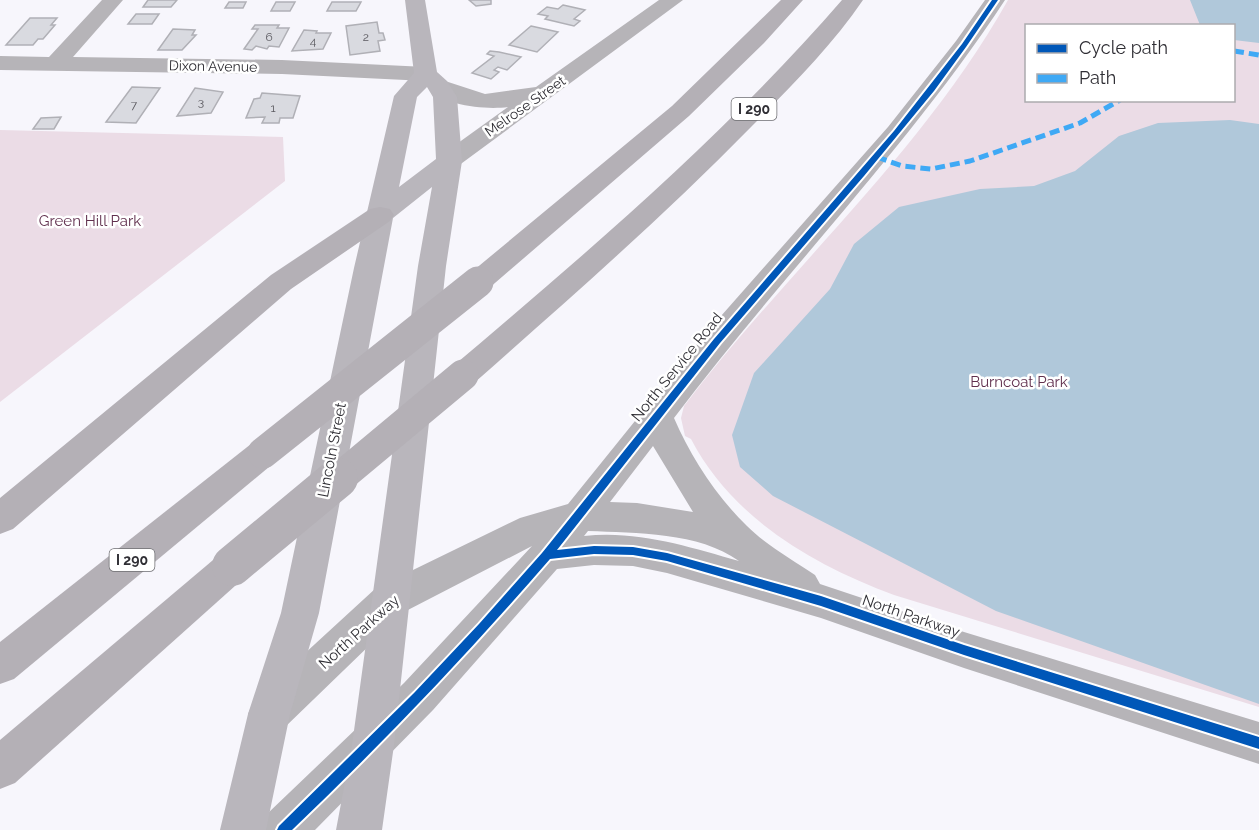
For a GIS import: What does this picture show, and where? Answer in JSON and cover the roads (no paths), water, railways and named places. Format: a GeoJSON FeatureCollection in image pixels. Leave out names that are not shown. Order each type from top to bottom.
{"type":"FeatureCollection","features":[{"type":"Feature","properties":{"kind":"highway","name":"I 290"},"geometry":{"type":"LineString","coordinates":[[0,666],[478,282],[670,121],[758,39],[793,0]]}},
{"type":"Feature","properties":{"kind":"highway","name":"I 290"},"geometry":{"type":"LineString","coordinates":[[0,768],[232,566],[463,375],[649,212],[786,76],[853,0]]}},
{"type":"Feature","properties":{"kind":"highway"},"geometry":{"type":"LineString","coordinates":[[0,519],[281,282],[380,215]]}},
{"type":"Feature","properties":{"kind":"main road"},"geometry":{"type":"LineString","coordinates":[[358,830],[373,745],[432,266],[449,161],[445,97],[432,80],[415,0]]}},
{"type":"Feature","properties":{"kind":"main road","name":"Lincoln Street"},"geometry":{"type":"LineString","coordinates":[[243,830],[269,714],[300,614],[406,96],[432,80]]}},
{"type":"Feature","properties":{"kind":"main road","name":"Melrose Street"},"geometry":{"type":"LineString","coordinates":[[380,215],[449,161]]}},
{"type":"Feature","properties":{"kind":"street"},"geometry":{"type":"LineString","coordinates":[[56,63],[113,0]]}},
{"type":"Feature","properties":{"kind":"street","name":"Melrose Street"},"geometry":{"type":"LineString","coordinates":[[449,161],[674,0]]}},
{"type":"Feature","properties":{"kind":"street","name":"North Service Road"},"geometry":{"type":"LineString","coordinates":[[283,830],[373,745],[449,666],[548,555],[718,339],[922,104],[995,0]]}},
{"type":"Feature","properties":{"kind":"street","name":"Dixon Avenue"},"geometry":{"type":"LineString","coordinates":[[0,63],[282,67],[432,80]]}},
{"type":"Feature","properties":{"kind":"street"},"geometry":{"type":"LineString","coordinates":[[432,80],[465,98],[483,102],[514,99],[547,90]]}},
{"type":"Feature","properties":{"kind":"street","name":"North Parkway"},"geometry":{"type":"LineString","coordinates":[[656,415],[669,447],[702,500],[735,538],[821,601]]}},
{"type":"Feature","properties":{"kind":"street","name":"North Parkway"},"geometry":{"type":"LineString","coordinates":[[269,714],[390,600],[442,572],[533,530],[577,516],[637,518],[688,526],[735,538]]}},
{"type":"Feature","properties":{"kind":"street","name":"North Parkway"},"geometry":{"type":"LineString","coordinates":[[548,555],[594,550],[633,551],[667,556],[821,601],[964,650],[1259,743]]}},
{"type":"Feature","properties":{"kind":"water"},"geometry":{"type":"Polygon","coordinates":[[[1190,0],[1259,0],[1259,43],[1235,40],[1235,24],[1200,24],[1190,0]]]}},
{"type":"Feature","properties":{"kind":"water","name":"Burncoat Park"},"geometry":{"type":"Polygon","coordinates":[[[1230,120],[1259,124],[1259,704],[996,611],[773,496],[740,467],[732,435],[754,373],[830,289],[854,244],[899,207],[980,189],[1034,186],[1075,171],[1119,136],[1158,123],[1230,120]]]}},
{"type":"Feature","properties":{"kind":"park label","name":"Green Hill Park"},"geometry":{"type":"Point","coordinates":[90,221]}}]}
